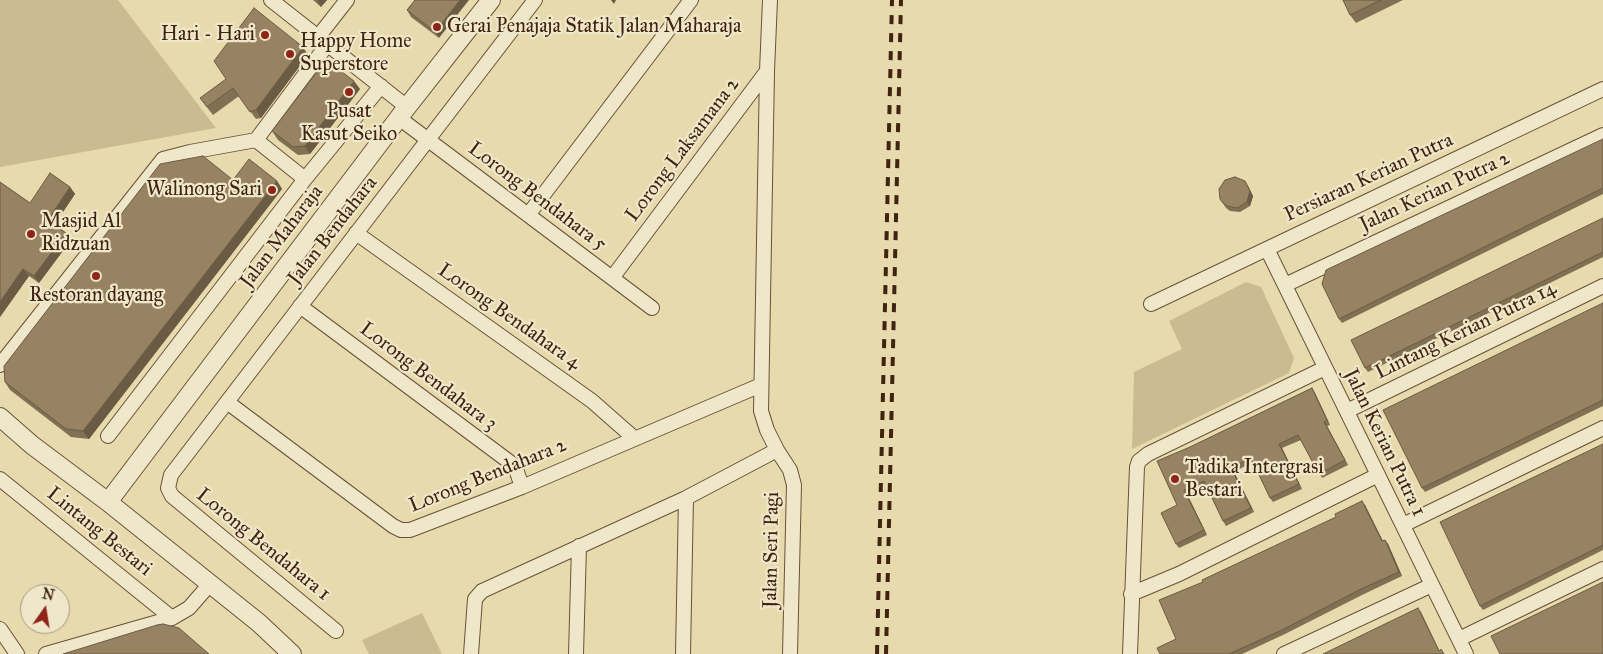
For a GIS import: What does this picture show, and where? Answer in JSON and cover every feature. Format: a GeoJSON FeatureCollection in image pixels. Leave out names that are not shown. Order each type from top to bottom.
{"type":"FeatureCollection","features":[{"type":"Feature","properties":{"kind":"street","name":"Lorong Bendahara 5"},"geometry":{"type":"LineString","coordinates":[[270,0],[381,86],[428,140],[652,308]]}},
{"type":"Feature","properties":{"kind":"street"},"geometry":{"type":"LineString","coordinates":[[0,365],[163,159],[256,140],[323,41],[347,0]]}},
{"type":"Feature","properties":{"kind":"street","name":"Jalan Maharaja"},"geometry":{"type":"LineString","coordinates":[[108,502],[403,112],[491,0]]}},
{"type":"Feature","properties":{"kind":"street","name":"Jalan Bendahara"},"geometry":{"type":"LineString","coordinates":[[168,488],[171,475],[535,0]]}},
{"type":"Feature","properties":{"kind":"street"},"geometry":{"type":"LineString","coordinates":[[528,215],[691,0]]}},
{"type":"Feature","properties":{"kind":"street","name":"Jalan Seri Pagi"},"geometry":{"type":"LineString","coordinates":[[770,0],[761,385],[762,410],[767,430],[790,470],[794,485],[790,654]]}},
{"type":"Feature","properties":{"kind":"street","name":"Lorong Laksamana 2"},"geometry":{"type":"LineString","coordinates":[[612,278],[767,71]]}},
{"type":"Feature","properties":{"kind":"street"},"geometry":{"type":"LineString","coordinates":[[108,436],[305,180],[381,86]]}},
{"type":"Feature","properties":{"kind":"street","name":"Persiaran Kerian Putra"},"geometry":{"type":"LineString","coordinates":[[1151,304],[1603,88]]}},
{"type":"Feature","properties":{"kind":"street","name":"Jalan Kerian Putra 2"},"geometry":{"type":"LineString","coordinates":[[1285,285],[1603,135]]}},
{"type":"Feature","properties":{"kind":"street"},"geometry":{"type":"LineString","coordinates":[[256,140],[305,180]]}},
{"type":"Feature","properties":{"kind":"street","name":"Lorong Bendahara 4"},"geometry":{"type":"LineString","coordinates":[[356,233],[592,401],[634,438]]}},
{"type":"Feature","properties":{"kind":"street","name":"Jalan Kerian Putra 1"},"geometry":{"type":"LineString","coordinates":[[1267,249],[1466,654]]}},
{"type":"Feature","properties":{"kind":"street","name":"Lintang Kerian Putra 14"},"geometry":{"type":"LineString","coordinates":[[1347,412],[1603,286]]}},
{"type":"Feature","properties":{"kind":"street","name":"Lorong Bendahara 3"},"geometry":{"type":"LineString","coordinates":[[300,306],[515,466],[522,487]]}},
{"type":"Feature","properties":{"kind":"street"},"geometry":{"type":"LineString","coordinates":[[1130,654],[1137,467],[1141,458],[1325,368]]}},
{"type":"Feature","properties":{"kind":"street","name":"Lorong Bendahara 2"},"geometry":{"type":"LineString","coordinates":[[227,402],[392,526],[401,530],[410,530],[522,487],[761,385]]}},
{"type":"Feature","properties":{"kind":"street"},"geometry":{"type":"LineString","coordinates":[[0,418],[259,623],[292,654]]}},
{"type":"Feature","properties":{"kind":"street"},"geometry":{"type":"LineString","coordinates":[[1403,525],[1603,428]]}},
{"type":"Feature","properties":{"kind":"street"},"geometry":{"type":"LineString","coordinates":[[471,654],[475,599],[482,591],[686,498],[777,450]]}},
{"type":"Feature","properties":{"kind":"street"},"geometry":{"type":"LineString","coordinates":[[1131,594],[1179,574],[1378,475]]}},
{"type":"Feature","properties":{"kind":"street","name":"Lintang Bestari"},"geometry":{"type":"LineString","coordinates":[[0,479],[172,618]]}},
{"type":"Feature","properties":{"kind":"street","name":"Lorong Bendahara 1"},"geometry":{"type":"LineString","coordinates":[[168,488],[172,496],[336,631]]}},
{"type":"Feature","properties":{"kind":"street"},"geometry":{"type":"LineString","coordinates":[[683,654],[686,498]]}},
{"type":"Feature","properties":{"kind":"street"},"geometry":{"type":"LineString","coordinates":[[576,654],[579,546]]}},
{"type":"Feature","properties":{"kind":"street"},"geometry":{"type":"LineString","coordinates":[[1459,639],[1603,569]]}},
{"type":"Feature","properties":{"kind":"street"},"geometry":{"type":"LineString","coordinates":[[46,654],[172,618],[189,608],[210,584]]}},
{"type":"Feature","properties":{"kind":"street"},"geometry":{"type":"LineString","coordinates":[[1284,654],[1432,585]]}},
{"type":"Feature","properties":{"kind":"street"},"geometry":{"type":"LineString","coordinates":[[0,629],[16,654]]}},
{"type":"Feature","properties":{"kind":"shaded area"},"geometry":{"type":"Polygon","coordinates":[[[0,0],[118,0],[216,128],[0,167],[0,0]]]}},
{"type":"Feature","properties":{"kind":"shaded area"},"geometry":{"type":"Polygon","coordinates":[[[1246,282],[1261,287],[1294,358],[1289,373],[1132,449],[1134,372],[1182,349],[1169,321],[1246,282]]]}},
{"type":"Feature","properties":{"kind":"shaded area"},"geometry":{"type":"Polygon","coordinates":[[[422,613],[442,654],[369,654],[362,640],[422,613]]]}},
{"type":"Feature","properties":{"kind":"building","name":"Gerai Penajaja Statik Jalan Maharaja"},"geometry":{"type":"Polygon","coordinates":[[[415,0],[460,0],[435,32],[407,10],[415,0]]]}},
{"type":"Feature","properties":{"kind":"building"},"geometry":{"type":"Polygon","coordinates":[[[1343,0],[1381,0],[1350,15],[1343,0]]]}},
{"type":"Feature","properties":{"kind":"building"},"geometry":{"type":"Polygon","coordinates":[[[254,8],[303,47],[256,110],[250,112],[233,88],[207,107],[200,98],[226,79],[214,61],[254,8]]]}},
{"type":"Feature","properties":{"kind":"building"},"geometry":{"type":"Polygon","coordinates":[[[326,60],[354,81],[305,146],[293,147],[272,131],[326,60]]]}},
{"type":"Feature","properties":{"kind":"building"},"geometry":{"type":"Polygon","coordinates":[[[1603,139],[1603,188],[1339,319],[1322,284],[1326,270],[1603,139]]]}},
{"type":"Feature","properties":{"kind":"building"},"geometry":{"type":"Polygon","coordinates":[[[203,156],[233,180],[249,159],[277,181],[83,431],[66,429],[5,382],[4,366],[160,164],[203,156]]]}},
{"type":"Feature","properties":{"kind":"building","name":"Masjid Al Ridzuan"},"geometry":{"type":"Polygon","coordinates":[[[50,173],[70,187],[48,220],[66,233],[34,276],[23,269],[0,302],[0,182],[30,203],[50,173]]]}},
{"type":"Feature","properties":{"kind":"building"},"geometry":{"type":"Polygon","coordinates":[[[1235,177],[1245,181],[1250,191],[1247,202],[1237,208],[1223,203],[1220,199],[1219,189],[1225,180],[1235,177]]]}},
{"type":"Feature","properties":{"kind":"building"},"geometry":{"type":"Polygon","coordinates":[[[1603,218],[1603,252],[1365,368],[1351,340],[1603,218]]]}},
{"type":"Feature","properties":{"kind":"building"},"geometry":{"type":"Polygon","coordinates":[[[1603,303],[1603,400],[1422,488],[1383,410],[1603,303]]]}},
{"type":"Feature","properties":{"kind":"building"},"geometry":{"type":"Polygon","coordinates":[[[1312,388],[1327,420],[1324,422],[1345,460],[1319,474],[1298,435],[1279,444],[1299,484],[1270,498],[1251,458],[1231,468],[1251,508],[1223,521],[1204,481],[1184,490],[1204,530],[1176,544],[1161,513],[1177,505],[1157,461],[1312,388]]]}},
{"type":"Feature","properties":{"kind":"building"},"geometry":{"type":"Polygon","coordinates":[[[1603,444],[1603,545],[1480,606],[1440,522],[1603,444]]]}},
{"type":"Feature","properties":{"kind":"building"},"geometry":{"type":"Polygon","coordinates":[[[1362,501],[1382,541],[1385,540],[1399,572],[1229,654],[1160,654],[1157,648],[1176,639],[1159,600],[1203,582],[1202,580],[1336,517],[1335,514],[1362,501]]]}},
{"type":"Feature","properties":{"kind":"building"},"geometry":{"type":"Polygon","coordinates":[[[1603,582],[1603,654],[1500,654],[1491,636],[1603,582]]]}},
{"type":"Feature","properties":{"kind":"building"},"geometry":{"type":"Polygon","coordinates":[[[1418,608],[1439,651],[1441,649],[1444,654],[1323,654],[1418,608]]]}},
{"type":"Feature","properties":{"kind":"building"},"geometry":{"type":"Polygon","coordinates":[[[163,624],[179,628],[209,654],[63,654],[157,625],[163,624]]]}},
{"type":"Feature","properties":{"kind":"railway"},"geometry":{"type":"LineString","coordinates":[[877,654],[892,0]]}},
{"type":"Feature","properties":{"kind":"railway"},"geometry":{"type":"LineString","coordinates":[[886,654],[901,0]]}},
{"type":"Feature","properties":{"kind":"place","name":"Gerai Penajaja Statik Jalan Maharaja"},"geometry":{"type":"Point","coordinates":[437,27]}},
{"type":"Feature","properties":{"kind":"place","name":"Hari - Hari"},"geometry":{"type":"Point","coordinates":[265,35]}},
{"type":"Feature","properties":{"kind":"place","name":"Happy Home Superstore"},"geometry":{"type":"Point","coordinates":[290,54]}},
{"type":"Feature","properties":{"kind":"place","name":"Pusat Kasut Seiko"},"geometry":{"type":"Point","coordinates":[349,92]}},
{"type":"Feature","properties":{"kind":"place","name":"Walinong Sari"},"geometry":{"type":"Point","coordinates":[272,190]}},
{"type":"Feature","properties":{"kind":"place","name":"Masjid Al Ridzuan"},"geometry":{"type":"Point","coordinates":[31,234]}},
{"type":"Feature","properties":{"kind":"place","name":"Restoran dayang"},"geometry":{"type":"Point","coordinates":[96,276]}},
{"type":"Feature","properties":{"kind":"place","name":"Tadika Intergrasi Bestari"},"geometry":{"type":"Point","coordinates":[1175,479]}}]}
